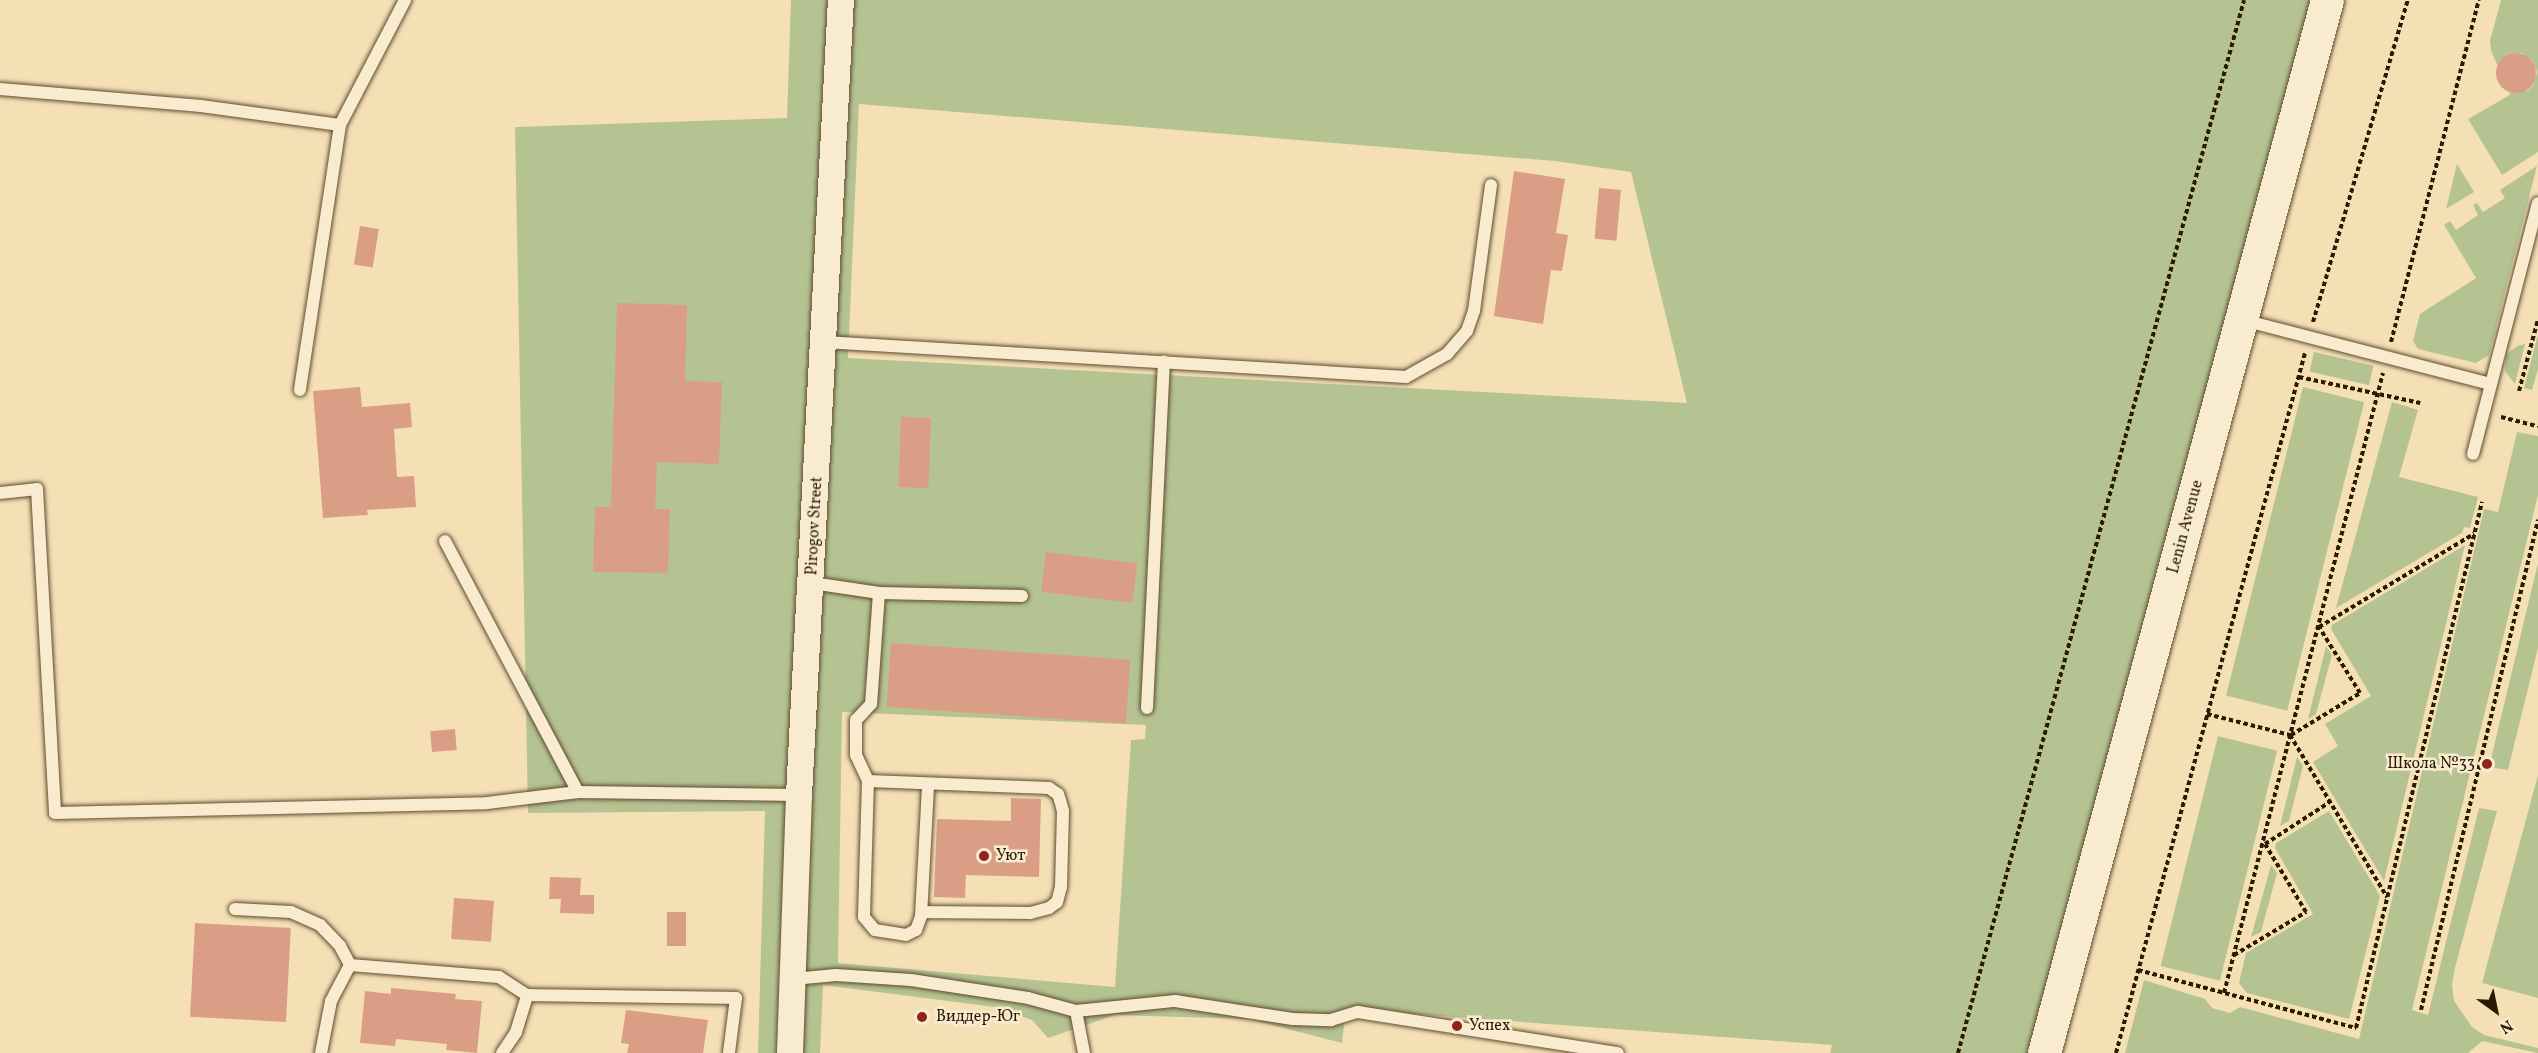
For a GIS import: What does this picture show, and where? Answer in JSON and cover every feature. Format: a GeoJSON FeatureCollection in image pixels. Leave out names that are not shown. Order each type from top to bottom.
{"type":"FeatureCollection","features":[{"type":"Feature","properties":{"kind":"main road","name":"Lenin Avenue"},"geometry":{"type":"LineString","coordinates":[[2044,1053],[2327,0]]}},
{"type":"Feature","properties":{"kind":"street","name":"Pirogov Street"},"geometry":{"type":"LineString","coordinates":[[790,1053],[799,795],[841,0]]}},
{"type":"Feature","properties":{"kind":"lane"},"geometry":{"type":"LineString","coordinates":[[300,390],[340,125],[405,0]]}},
{"type":"Feature","properties":{"kind":"lane"},"geometry":{"type":"LineString","coordinates":[[0,89],[201,106],[340,125]]}},
{"type":"Feature","properties":{"kind":"lane"},"geometry":{"type":"LineString","coordinates":[[824,342],[1406,377],[1447,354],[1467,331],[1474,311],[1491,185]]}},
{"type":"Feature","properties":{"kind":"lane"},"geometry":{"type":"LineString","coordinates":[[2473,454],[2538,203]]}},
{"type":"Feature","properties":{"kind":"lane"},"geometry":{"type":"LineString","coordinates":[[2241,320],[2491,384]]}},
{"type":"Feature","properties":{"kind":"lane"},"geometry":{"type":"LineString","coordinates":[[1147,708],[1164,361]]}},
{"type":"Feature","properties":{"kind":"lane"},"geometry":{"type":"LineString","coordinates":[[0,493],[37,489],[56,813],[487,803],[578,792],[799,795]]}},
{"type":"Feature","properties":{"kind":"lane"},"geometry":{"type":"LineString","coordinates":[[445,541],[578,792]]}},
{"type":"Feature","properties":{"kind":"lane"},"geometry":{"type":"LineString","coordinates":[[812,583],[879,593],[1022,596]]}},
{"type":"Feature","properties":{"kind":"lane"},"geometry":{"type":"LineString","coordinates":[[879,593],[871,704],[856,720],[856,755],[868,782],[864,917],[875,930],[906,935],[916,930],[922,912],[928,785]]}},
{"type":"Feature","properties":{"kind":"lane"},"geometry":{"type":"LineString","coordinates":[[868,782],[1049,788],[1058,794],[1063,811],[1061,887],[1057,902],[1049,908],[1030,914],[922,912]]}},
{"type":"Feature","properties":{"kind":"lane"},"geometry":{"type":"LineString","coordinates":[[235,909],[291,912],[320,925],[340,946],[350,965]]}},
{"type":"Feature","properties":{"kind":"lane"},"geometry":{"type":"LineString","coordinates":[[350,965],[499,976],[527,995],[736,998],[729,1053]]}},
{"type":"Feature","properties":{"kind":"lane"},"geometry":{"type":"LineString","coordinates":[[321,1053],[331,1001],[350,965]]}},
{"type":"Feature","properties":{"kind":"lane"},"geometry":{"type":"LineString","coordinates":[[793,979],[836,975],[911,980],[1028,998],[1076,1011],[1175,1001],[1293,1019],[1331,1020],[1358,1012],[1618,1053]]}},
{"type":"Feature","properties":{"kind":"lane"},"geometry":{"type":"LineString","coordinates":[[502,1053],[516,1032],[527,995]]}},
{"type":"Feature","properties":{"kind":"lane"},"geometry":{"type":"LineString","coordinates":[[1076,1011],[1084,1053]]}},
{"type":"Feature","properties":{"kind":"path"},"geometry":{"type":"LineString","coordinates":[[1958,1053],[2244,0]]}},
{"type":"Feature","properties":{"kind":"path"},"geometry":{"type":"LineString","coordinates":[[2116,1053],[2309,338],[2408,0]]}},
{"type":"Feature","properties":{"kind":"path"},"geometry":{"type":"LineString","coordinates":[[2224,993],[2479,0]]}},
{"type":"Feature","properties":{"kind":"path"},"geometry":{"type":"LineString","coordinates":[[2519,392],[2538,319]]}},
{"type":"Feature","properties":{"kind":"path"},"geometry":{"type":"LineString","coordinates":[[2300,377],[2420,403]]}},
{"type":"Feature","properties":{"kind":"path"},"geometry":{"type":"LineString","coordinates":[[2484,413],[2538,426]]}},
{"type":"Feature","properties":{"kind":"path"},"geometry":{"type":"LineString","coordinates":[[2138,970],[2356,1028],[2482,502]]}},
{"type":"Feature","properties":{"kind":"path"},"geometry":{"type":"LineString","coordinates":[[2421,1010],[2537,532],[2538,520]]}},
{"type":"Feature","properties":{"kind":"path"},"geometry":{"type":"LineString","coordinates":[[2319,627],[2474,534]]}},
{"type":"Feature","properties":{"kind":"path"},"geometry":{"type":"LineString","coordinates":[[2290,735],[2360,693],[2319,627]]}},
{"type":"Feature","properties":{"kind":"path"},"geometry":{"type":"LineString","coordinates":[[2207,714],[2290,735],[2387,898]]}},
{"type":"Feature","properties":{"kind":"path"},"geometry":{"type":"LineString","coordinates":[[2263,845],[2330,802]]}},
{"type":"Feature","properties":{"kind":"path"},"geometry":{"type":"LineString","coordinates":[[2234,955],[2306,912],[2263,845]]}},
{"type":"Feature","properties":{"kind":"green space"},"geometry":{"type":"Polygon","coordinates":[[[791,0],[2327,0],[2044,1053],[1830,1053],[1832,1045],[1346,1009],[1342,1043],[1249,1019],[1115,1015],[1048,1038],[1032,1020],[995,1007],[823,985],[820,1053],[758,1053],[765,811],[528,813],[515,127],[787,118],[791,0]],[[859,104],[848,358],[1687,403],[1631,172],[1555,161],[859,104]],[[842,712],[838,963],[1115,987],[1131,740],[1145,739],[1146,725],[842,712]]]}},
{"type":"Feature","properties":{"kind":"green space"},"geometry":{"type":"Polygon","coordinates":[[[2501,0],[2538,0],[2538,152],[2502,175],[2468,119],[2510,95],[2509,92],[2528,90],[2533,85],[2537,72],[2532,60],[2521,53],[2508,54],[2497,65],[2490,41],[2501,0]]]}},
{"type":"Feature","properties":{"kind":"green space"},"geometry":{"type":"Polygon","coordinates":[[[2457,164],[2474,192],[2446,209],[2457,164]]]}},
{"type":"Feature","properties":{"kind":"green space"},"geometry":{"type":"Polygon","coordinates":[[[2537,166],[2489,355],[2476,363],[2418,349],[2413,341],[2420,314],[2476,278],[2444,225],[2450,221],[2456,230],[2478,215],[2473,205],[2477,203],[2483,212],[2505,198],[2500,190],[2537,166]]]}},
{"type":"Feature","properties":{"kind":"green space"},"geometry":{"type":"Polygon","coordinates":[[[2538,334],[2538,369],[2532,390],[2524,388],[2538,334]]]}},
{"type":"Feature","properties":{"kind":"green space"},"geometry":{"type":"Polygon","coordinates":[[[2525,344],[2515,384],[2505,371],[2506,355],[2517,346],[2525,344]]]}},
{"type":"Feature","properties":{"kind":"green space"},"geometry":{"type":"Polygon","coordinates":[[[2314,352],[2373,366],[2369,385],[2310,371],[2314,352]]]}},
{"type":"Feature","properties":{"kind":"green space"},"geometry":{"type":"Polygon","coordinates":[[[2303,387],[2364,402],[2287,711],[2226,696],[2303,387]]]}},
{"type":"Feature","properties":{"kind":"green space"},"geometry":{"type":"Polygon","coordinates":[[[2392,402],[2418,410],[2399,477],[2478,497],[2470,528],[2464,527],[2462,533],[2336,608],[2392,402]]]}},
{"type":"Feature","properties":{"kind":"green space"},"geometry":{"type":"Polygon","coordinates":[[[2517,432],[2538,436],[2538,495],[2412,1010],[2428,1015],[2479,808],[2497,811],[2455,968],[2452,984],[2454,1001],[2472,1027],[2484,1035],[2538,1048],[2538,1053],[2482,1041],[2468,1053],[2125,1053],[2144,980],[2205,999],[2212,1008],[2230,1013],[2240,1007],[2359,1039],[2484,509],[2498,512],[2517,432]]]}},
{"type":"Feature","properties":{"kind":"green space"},"geometry":{"type":"Polygon","coordinates":[[[2465,545],[2384,881],[2313,762],[2338,746],[2325,724],[2371,696],[2331,629],[2332,625],[2465,545]]]}},
{"type":"Feature","properties":{"kind":"green space"},"geometry":{"type":"Polygon","coordinates":[[[2538,563],[2538,648],[2508,770],[2489,767],[2538,563]]]}},
{"type":"Feature","properties":{"kind":"green space"},"geometry":{"type":"Polygon","coordinates":[[[2326,646],[2332,655],[2316,714],[2308,719],[2326,646]]]}},
{"type":"Feature","properties":{"kind":"green space"},"geometry":{"type":"Polygon","coordinates":[[[2218,736],[2277,751],[2220,981],[2161,966],[2218,736]]]}},
{"type":"Feature","properties":{"kind":"green space"},"geometry":{"type":"Polygon","coordinates":[[[2297,757],[2303,766],[2289,821],[2280,826],[2297,757]]]}},
{"type":"Feature","properties":{"kind":"green space"},"geometry":{"type":"Polygon","coordinates":[[[2538,775],[2538,998],[2482,983],[2538,775]]]}},
{"type":"Feature","properties":{"kind":"green space"},"geometry":{"type":"Polygon","coordinates":[[[2329,811],[2380,896],[2349,1019],[2247,993],[2239,983],[2246,953],[2313,914],[2275,848],[2276,843],[2329,811]]]}},
{"type":"Feature","properties":{"kind":"green space"},"geometry":{"type":"Polygon","coordinates":[[[2271,865],[2277,873],[2261,932],[2251,937],[2271,865]]]}},
{"type":"Feature","properties":{"kind":"building"},"geometry":{"type":"Polygon","coordinates":[[[2516,53],[2524,54],[2530,59],[2535,65],[2535,81],[2530,87],[2524,92],[2516,93],[2508,92],[2502,87],[2497,81],[2496,73],[2497,65],[2502,59],[2508,54],[2516,53]]]}},
{"type":"Feature","properties":{"kind":"building"},"geometry":{"type":"Polygon","coordinates":[[[1514,171],[1565,179],[1556,233],[1568,235],[1562,271],[1551,270],[1543,324],[1494,316],[1514,171]]]}},
{"type":"Feature","properties":{"kind":"building"},"geometry":{"type":"Polygon","coordinates":[[[1599,188],[1621,190],[1616,241],[1595,239],[1599,188]]]}},
{"type":"Feature","properties":{"kind":"building"},"geometry":{"type":"Polygon","coordinates":[[[360,226],[379,229],[373,267],[354,265],[360,226]]]}},
{"type":"Feature","properties":{"kind":"building"},"geometry":{"type":"Polygon","coordinates":[[[617,303],[687,305],[685,381],[722,382],[719,464],[657,462],[655,509],[670,509],[668,573],[593,572],[595,507],[611,507],[617,303]]]}},
{"type":"Feature","properties":{"kind":"building"},"geometry":{"type":"Polygon","coordinates":[[[360,387],[362,407],[410,403],[412,427],[394,429],[397,477],[414,476],[416,507],[367,510],[368,515],[323,518],[313,391],[360,387]]]}},
{"type":"Feature","properties":{"kind":"building"},"geometry":{"type":"Polygon","coordinates":[[[901,417],[931,418],[929,488],[899,487],[901,417]]]}},
{"type":"Feature","properties":{"kind":"building"},"geometry":{"type":"Polygon","coordinates":[[[1046,552],[1137,563],[1132,603],[1041,592],[1046,552]]]}},
{"type":"Feature","properties":{"kind":"building"},"geometry":{"type":"Polygon","coordinates":[[[891,643],[1130,660],[1126,724],[887,707],[891,643]]]}},
{"type":"Feature","properties":{"kind":"building"},"geometry":{"type":"Polygon","coordinates":[[[455,729],[457,750],[432,752],[430,731],[455,729]]]}},
{"type":"Feature","properties":{"kind":"building"},"geometry":{"type":"Polygon","coordinates":[[[1011,798],[1041,799],[1039,877],[966,875],[965,898],[934,897],[937,819],[1011,821],[1011,798]]]}},
{"type":"Feature","properties":{"kind":"building"},"geometry":{"type":"Polygon","coordinates":[[[550,877],[581,878],[580,895],[594,895],[594,914],[560,913],[561,899],[549,899],[550,877]]]}},
{"type":"Feature","properties":{"kind":"building"},"geometry":{"type":"Polygon","coordinates":[[[454,898],[494,901],[491,942],[451,939],[454,898]]]}},
{"type":"Feature","properties":{"kind":"building"},"geometry":{"type":"Polygon","coordinates":[[[667,912],[686,912],[686,946],[667,946],[667,912]]]}},
{"type":"Feature","properties":{"kind":"building"},"geometry":{"type":"Polygon","coordinates":[[[195,923],[291,928],[286,1022],[190,1017],[195,923]]]}},
{"type":"Feature","properties":{"kind":"building"},"geometry":{"type":"Polygon","coordinates":[[[391,988],[456,994],[455,999],[482,1001],[477,1053],[446,1050],[447,1044],[396,1039],[395,1046],[360,1043],[365,991],[391,994],[391,988]]]}},
{"type":"Feature","properties":{"kind":"building"},"geometry":{"type":"Polygon","coordinates":[[[626,1010],[708,1020],[703,1053],[627,1053],[629,1044],[621,1043],[626,1010]]]}},
{"type":"Feature","properties":{"kind":"place","name":"Школа №33"},"geometry":{"type":"Point","coordinates":[2487,764]}},
{"type":"Feature","properties":{"kind":"place","name":"Уют"},"geometry":{"type":"Point","coordinates":[984,856]}},
{"type":"Feature","properties":{"kind":"place","name":"Виддер-Юг"},"geometry":{"type":"Point","coordinates":[922,1017]}},
{"type":"Feature","properties":{"kind":"place","name":"Успех"},"geometry":{"type":"Point","coordinates":[1457,1026]}}]}
